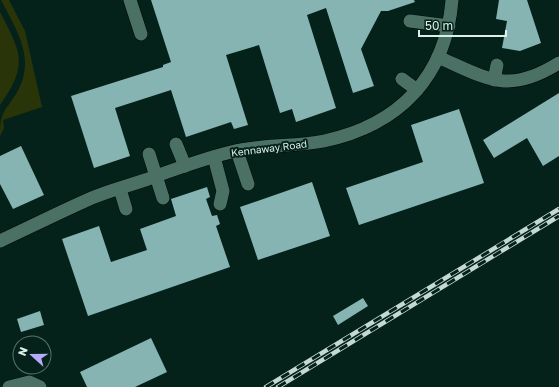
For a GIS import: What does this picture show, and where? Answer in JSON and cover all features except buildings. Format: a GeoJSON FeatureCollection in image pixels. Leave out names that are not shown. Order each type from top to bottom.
{"type":"FeatureCollection","features":[{"type":"Feature","properties":{"kind":"street"},"geometry":{"type":"LineString","coordinates":[[130,0],[141,34]]}},
{"type":"Feature","properties":{"kind":"street","name":"Kennaway Road"},"geometry":{"type":"LineString","coordinates":[[0,241],[86,200],[185,166],[237,150],[324,141],[355,132],[381,120],[402,106],[417,90],[438,57],[447,35],[452,0]]}},
{"type":"Feature","properties":{"kind":"street"},"geometry":{"type":"LineString","coordinates":[[410,21],[449,26]]}},
{"type":"Feature","properties":{"kind":"street"},"geometry":{"type":"LineString","coordinates":[[438,57],[478,75],[494,80],[521,81],[543,73],[559,63]]}},
{"type":"Feature","properties":{"kind":"street"},"geometry":{"type":"LineString","coordinates":[[494,80],[497,65]]}},
{"type":"Feature","properties":{"kind":"street"},"geometry":{"type":"LineString","coordinates":[[402,79],[417,90]]}},
{"type":"Feature","properties":{"kind":"street"},"geometry":{"type":"LineString","coordinates":[[176,144],[185,166]]}},
{"type":"Feature","properties":{"kind":"street"},"geometry":{"type":"LineString","coordinates":[[237,150],[248,184]]}},
{"type":"Feature","properties":{"kind":"street"},"geometry":{"type":"LineString","coordinates":[[149,154],[163,198]]}},
{"type":"Feature","properties":{"kind":"street"},"geometry":{"type":"LineString","coordinates":[[214,157],[223,191],[220,204]]}},
{"type":"Feature","properties":{"kind":"street"},"geometry":{"type":"LineString","coordinates":[[120,189],[126,209]]}},
{"type":"Feature","properties":{"kind":"street"},"geometry":{"type":"LineString","coordinates":[[9,387],[29,382],[40,387]]}},
{"type":"Feature","properties":{"kind":"green space"},"geometry":{"type":"Polygon","coordinates":[[[1,0],[9,0],[25,31],[42,107],[3,120],[4,128],[0,136],[2,117],[16,94],[22,81],[25,69],[25,57],[18,34],[1,0]]]}},
{"type":"Feature","properties":{"kind":"green space"},"geometry":{"type":"Polygon","coordinates":[[[0,12],[13,38],[19,58],[15,79],[0,105],[0,12]]]}},
{"type":"Feature","properties":{"kind":"railway"},"geometry":{"type":"LineString","coordinates":[[266,387],[559,209]]}},
{"type":"Feature","properties":{"kind":"railway"},"geometry":{"type":"LineString","coordinates":[[278,387],[559,216]]}}]}
